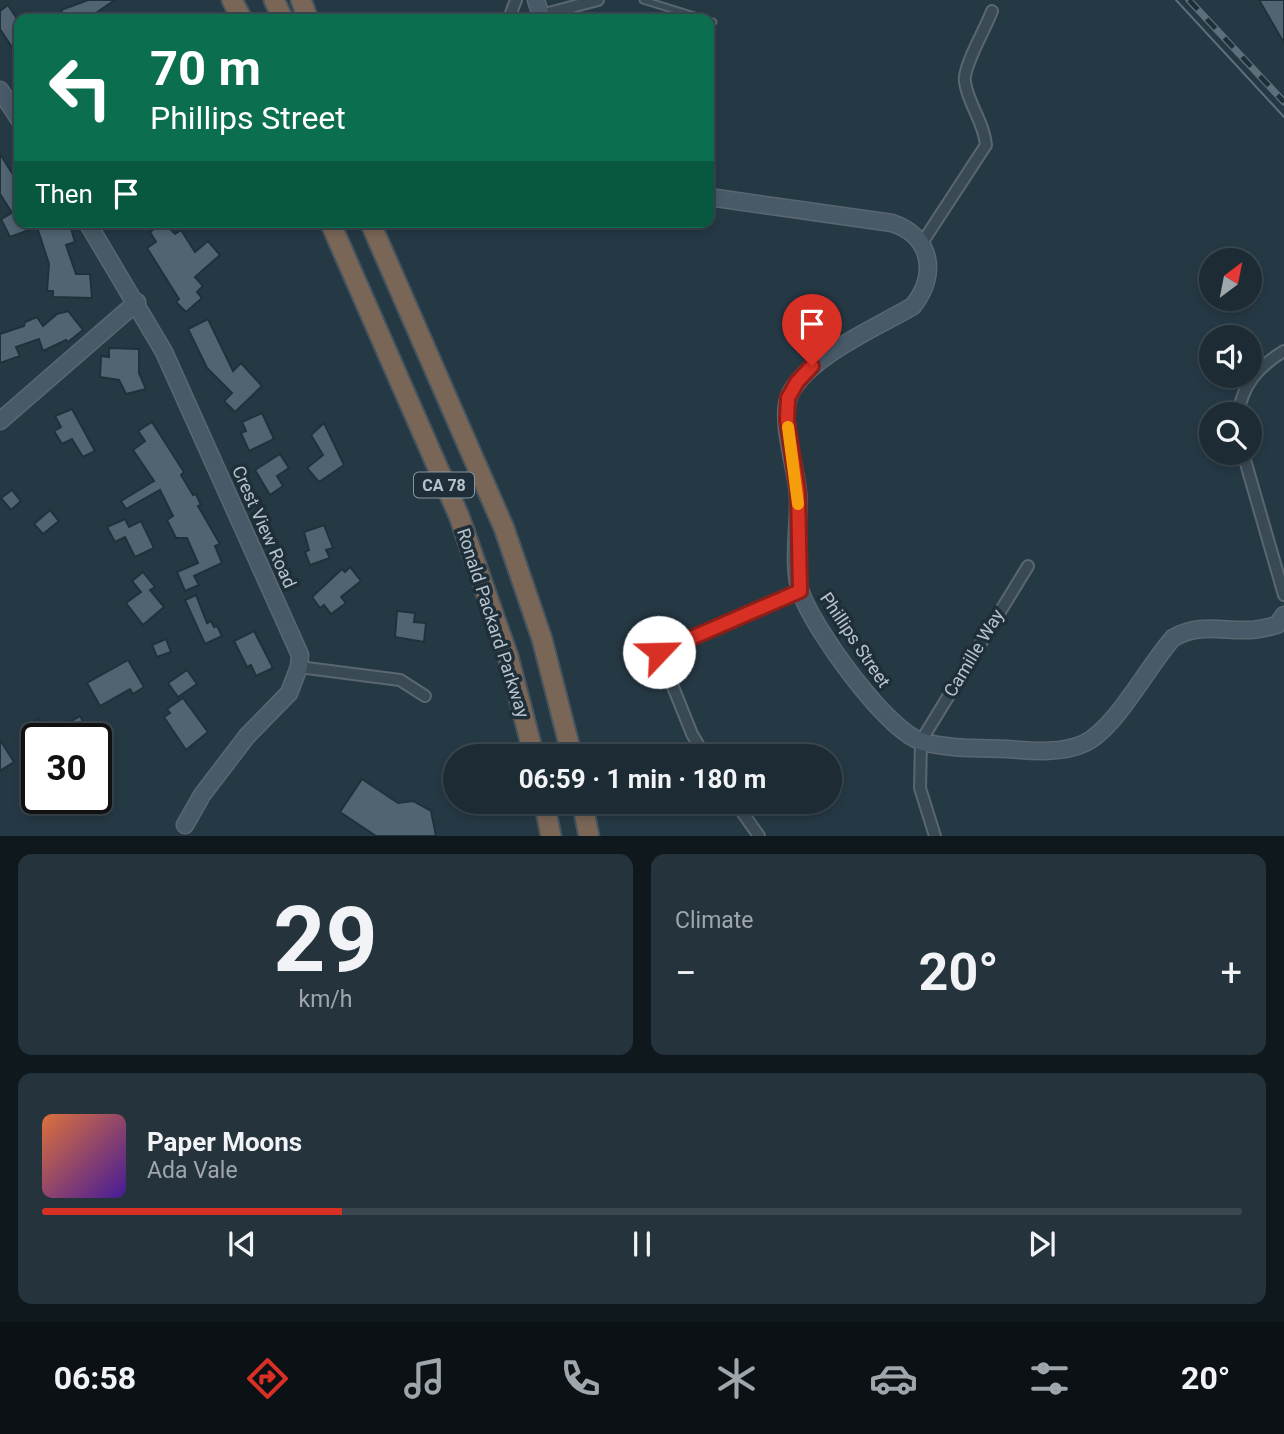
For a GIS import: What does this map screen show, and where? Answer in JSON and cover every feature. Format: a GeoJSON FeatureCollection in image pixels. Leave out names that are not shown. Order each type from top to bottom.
{"type":"FeatureCollection","features":[{"type":"Feature","properties":{"kind":"highway","name":"Ronald Packard Parkway"},"geometry":{"type":"LineString","coordinates":[[333,228],[459,516],[508,656],[531,744]]}},
{"type":"Feature","properties":{"kind":"highway","name":"CA 78"},"geometry":{"type":"LineString","coordinates":[[373,228],[504,528],[542,639],[569,744]]}},
{"type":"Feature","properties":{"kind":"highway"},"geometry":{"type":"LineString","coordinates":[[547,814],[551,835]]}},
{"type":"Feature","properties":{"kind":"highway"},"geometry":{"type":"LineString","coordinates":[[585,814],[589,835]]}},
{"type":"Feature","properties":{"kind":"street"},"geometry":{"type":"LineString","coordinates":[[540,12],[597,0]]}},
{"type":"Feature","properties":{"kind":"street"},"geometry":{"type":"LineString","coordinates":[[714,198],[738,204],[892,223],[908,230],[922,243],[986,145],[985,133],[964,81],[968,60],[982,40],[992,11]]}},
{"type":"Feature","properties":{"kind":"street"},"geometry":{"type":"LineString","coordinates":[[0,90],[14,111]]}},
{"type":"Feature","properties":{"kind":"street","name":"Crest View Road"},"geometry":{"type":"LineString","coordinates":[[91,228],[164,352],[300,654],[299,667]]}},
{"type":"Feature","properties":{"kind":"street","name":"Phillips Street"},"geometry":{"type":"LineString","coordinates":[[920,741],[899,727],[873,702],[825,636],[800,591],[798,492],[787,420],[788,398],[797,382],[812,366],[913,306],[924,290],[930,274],[922,243]]}},
{"type":"Feature","properties":{"kind":"street"},"geometry":{"type":"LineString","coordinates":[[0,421],[136,302]]}},
{"type":"Feature","properties":{"kind":"street"},"geometry":{"type":"LineString","coordinates":[[1241,402],[1256,373],[1267,361],[1284,351]]}},
{"type":"Feature","properties":{"kind":"street"},"geometry":{"type":"LineString","coordinates":[[1246,465],[1284,595]]}},
{"type":"Feature","properties":{"kind":"street","name":"Camille Way"},"geometry":{"type":"LineString","coordinates":[[920,741],[1028,566]]}},
{"type":"Feature","properties":{"kind":"street"},"geometry":{"type":"LineString","coordinates":[[698,744],[659,652],[800,591]]}},
{"type":"Feature","properties":{"kind":"street"},"geometry":{"type":"LineString","coordinates":[[936,835],[920,788],[920,741],[1027,751],[1064,749],[1085,743],[1107,727],[1173,638],[1185,631],[1206,626],[1250,630],[1277,625],[1284,615]]}},
{"type":"Feature","properties":{"kind":"street"},"geometry":{"type":"LineString","coordinates":[[182,830],[202,795],[247,736],[289,693],[299,667],[400,680],[425,696]]}},
{"type":"Feature","properties":{"kind":"street"},"geometry":{"type":"LineString","coordinates":[[744,814],[759,835]]}},
{"type":"Feature","properties":{"kind":"lane"},"geometry":{"type":"LineString","coordinates":[[643,0],[687,14]]}},
{"type":"Feature","properties":{"kind":"building"},"geometry":{"type":"Polygon","coordinates":[[[88,0],[115,0],[94,14],[63,14],[61,10],[88,0]]]}},
{"type":"Feature","properties":{"kind":"building"},"geometry":{"type":"Polygon","coordinates":[[[1259,0],[1284,0],[1284,43],[1259,0]]]}},
{"type":"Feature","properties":{"kind":"building"},"geometry":{"type":"Polygon","coordinates":[[[8,5],[14,14],[14,50],[0,29],[0,11],[8,5]]]}},
{"type":"Feature","properties":{"kind":"building"},"geometry":{"type":"Polygon","coordinates":[[[0,154],[14,176],[14,228],[34,228],[10,237],[1,219],[12,213],[0,194],[0,154]]]}},
{"type":"Feature","properties":{"kind":"building"},"geometry":{"type":"Polygon","coordinates":[[[37,228],[71,228],[75,242],[66,245],[76,274],[90,274],[92,298],[53,297],[53,291],[47,291],[49,264],[37,228]]]}},
{"type":"Feature","properties":{"kind":"building"},"geometry":{"type":"Polygon","coordinates":[[[156,228],[170,228],[175,234],[181,230],[195,252],[208,241],[220,255],[195,277],[203,286],[197,292],[202,298],[186,312],[176,302],[179,299],[147,248],[156,242],[150,232],[156,228]]]}},
{"type":"Feature","properties":{"kind":"building"},"geometry":{"type":"Polygon","coordinates":[[[68,311],[83,330],[68,342],[66,340],[43,351],[39,339],[16,347],[20,356],[0,363],[0,334],[24,326],[25,322],[37,317],[43,326],[57,314],[68,311]]]}},
{"type":"Feature","properties":{"kind":"building"},"geometry":{"type":"Polygon","coordinates":[[[208,319],[233,371],[241,363],[262,386],[235,412],[224,401],[232,393],[207,368],[188,329],[208,319]]]}},
{"type":"Feature","properties":{"kind":"building"},"geometry":{"type":"Polygon","coordinates":[[[109,348],[139,349],[139,373],[146,389],[126,394],[119,380],[100,377],[101,356],[109,357],[109,348]]]}},
{"type":"Feature","properties":{"kind":"building"},"geometry":{"type":"Polygon","coordinates":[[[72,409],[95,451],[83,457],[72,439],[62,444],[54,431],[61,427],[55,416],[72,409]]]}},
{"type":"Feature","properties":{"kind":"building"},"geometry":{"type":"Polygon","coordinates":[[[262,413],[274,439],[249,451],[241,433],[246,431],[242,422],[262,413]]]}},
{"type":"Feature","properties":{"kind":"building"},"geometry":{"type":"Polygon","coordinates":[[[152,422],[184,472],[181,475],[193,495],[196,494],[201,505],[198,506],[220,544],[215,546],[222,563],[194,576],[199,585],[185,591],[177,572],[198,563],[187,538],[176,538],[167,520],[173,516],[160,490],[126,509],[121,501],[154,481],[133,450],[145,441],[138,431],[152,422]]]}},
{"type":"Feature","properties":{"kind":"building"},"geometry":{"type":"Polygon","coordinates":[[[324,423],[344,465],[319,482],[307,468],[323,455],[311,435],[324,423]]]}},
{"type":"Feature","properties":{"kind":"building"},"geometry":{"type":"Polygon","coordinates":[[[280,454],[289,468],[277,476],[283,486],[270,495],[255,470],[280,454]]]}},
{"type":"Feature","properties":{"kind":"building"},"geometry":{"type":"Polygon","coordinates":[[[12,490],[21,501],[11,510],[1,498],[12,490]]]}},
{"type":"Feature","properties":{"kind":"building"},"geometry":{"type":"Polygon","coordinates":[[[50,510],[59,521],[43,534],[34,524],[50,510]]]}},
{"type":"Feature","properties":{"kind":"building"},"geometry":{"type":"Polygon","coordinates":[[[125,519],[129,527],[141,521],[154,548],[135,557],[125,537],[115,542],[107,527],[125,519]]]}},
{"type":"Feature","properties":{"kind":"building"},"geometry":{"type":"Polygon","coordinates":[[[324,525],[333,548],[326,550],[330,558],[310,565],[305,552],[309,550],[304,532],[324,525]]]}},
{"type":"Feature","properties":{"kind":"building"},"geometry":{"type":"Polygon","coordinates":[[[350,567],[361,581],[341,597],[346,603],[331,614],[324,605],[320,608],[312,597],[342,569],[345,572],[350,567]]]}},
{"type":"Feature","properties":{"kind":"building"},"geometry":{"type":"Polygon","coordinates":[[[143,572],[155,587],[150,590],[164,607],[143,625],[126,603],[141,592],[132,581],[143,572]]]}},
{"type":"Feature","properties":{"kind":"building"},"geometry":{"type":"Polygon","coordinates":[[[196,595],[207,623],[211,621],[214,627],[217,626],[222,636],[205,644],[185,600],[196,595]]]}},
{"type":"Feature","properties":{"kind":"building"},"geometry":{"type":"Polygon","coordinates":[[[397,611],[415,613],[414,622],[426,623],[424,642],[395,637],[397,611]]]}},
{"type":"Feature","properties":{"kind":"building"},"geometry":{"type":"Polygon","coordinates":[[[254,631],[273,668],[256,676],[251,665],[247,667],[234,641],[254,631]]]}},
{"type":"Feature","properties":{"kind":"building"},"geometry":{"type":"Polygon","coordinates":[[[166,639],[171,652],[157,657],[152,645],[166,639]]]}},
{"type":"Feature","properties":{"kind":"building"},"geometry":{"type":"Polygon","coordinates":[[[128,660],[144,687],[133,694],[130,689],[100,706],[87,683],[128,660]]]}},
{"type":"Feature","properties":{"kind":"building"},"geometry":{"type":"Polygon","coordinates":[[[187,670],[197,684],[178,697],[168,683],[187,670]]]}},
{"type":"Feature","properties":{"kind":"building"},"geometry":{"type":"Polygon","coordinates":[[[183,698],[208,732],[186,750],[164,717],[170,713],[167,709],[183,698]]]}},
{"type":"Feature","properties":{"kind":"building"},"geometry":{"type":"Polygon","coordinates":[[[80,716],[84,723],[67,723],[80,716]]]}},
{"type":"Feature","properties":{"kind":"building"},"geometry":{"type":"Polygon","coordinates":[[[0,740],[14,762],[0,771],[0,740]]]}},
{"type":"Feature","properties":{"kind":"building"},"geometry":{"type":"Polygon","coordinates":[[[362,779],[398,803],[413,801],[431,811],[436,836],[376,836],[340,812],[362,779]]]}},
{"type":"Feature","properties":{"kind":"tram line"},"geometry":{"type":"LineString","coordinates":[[1176,0],[1284,117]]}},
{"type":"Feature","properties":{"kind":"railway"},"geometry":{"type":"LineString","coordinates":[[1189,0],[1284,102]]}},
{"type":"Feature","properties":{"kind":"slow traffic"},"geometry":{"type":"LineString","coordinates":[[788,427],[798,504]]}},
{"type":"Feature","properties":{"kind":"route"},"geometry":{"type":"LineString","coordinates":[[659,652],[800,591],[798,492],[787,420],[788,398],[797,382],[812,366]]}}]}
